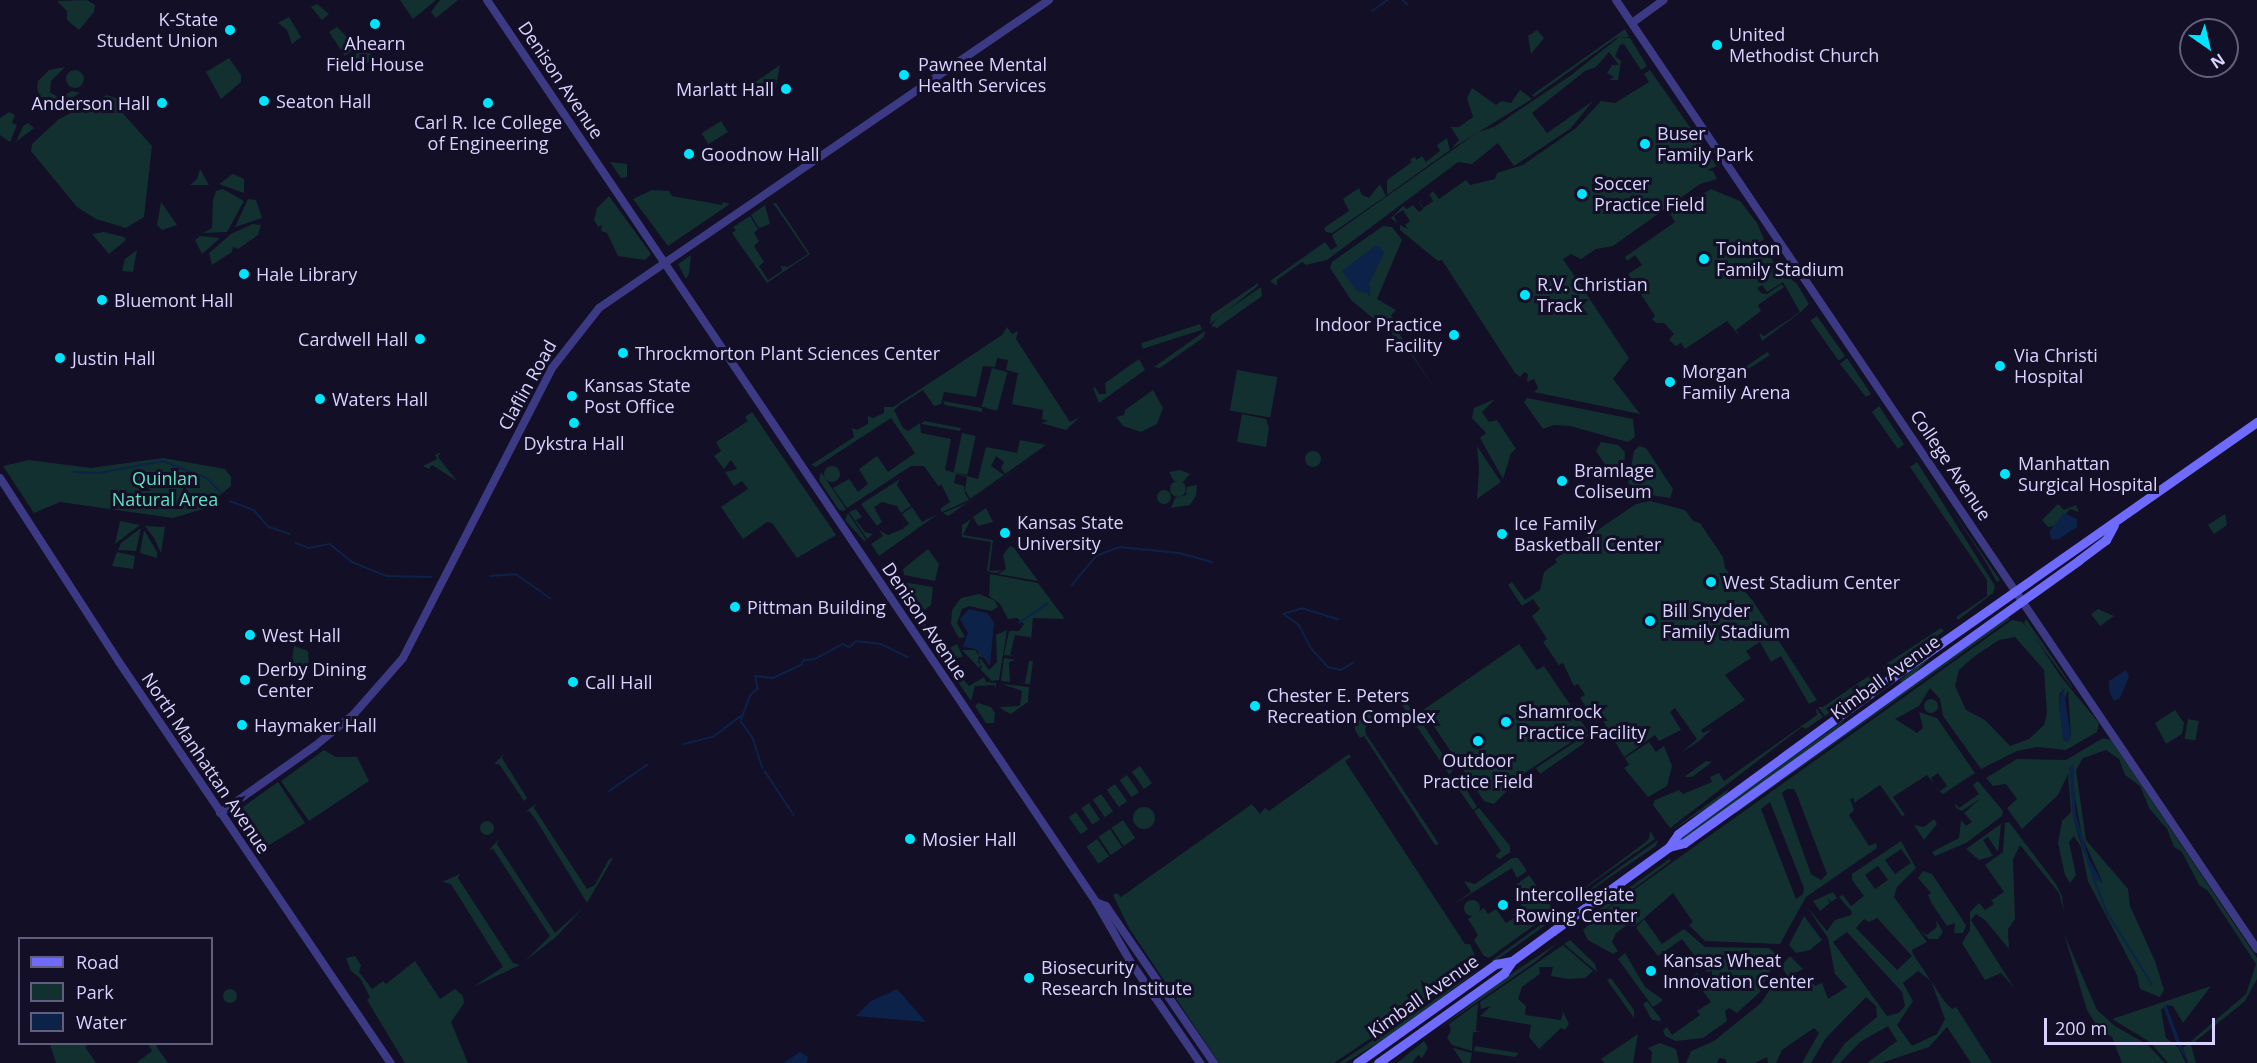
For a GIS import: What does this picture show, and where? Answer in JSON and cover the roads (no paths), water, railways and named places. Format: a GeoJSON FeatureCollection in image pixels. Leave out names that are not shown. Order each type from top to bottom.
{"type":"FeatureCollection","features":[{"type":"Feature","properties":{"kind":"main road","name":"Kimball Avenue"},"geometry":{"type":"LineString","coordinates":[[1669,847],[1677,834],[2015,589],[2098,531],[2114,525],[2257,422]]}},
{"type":"Feature","properties":{"kind":"main road","name":"Kimball Avenue"},"geometry":{"type":"LineString","coordinates":[[1378,1063],[1504,973],[1512,961],[1669,847],[1684,843],[2106,540],[2114,525]]}},
{"type":"Feature","properties":{"kind":"main road","name":"Kimball Avenue"},"geometry":{"type":"LineString","coordinates":[[1357,1063],[1496,964],[1512,961]]}},
{"type":"Feature","properties":{"kind":"street","name":"Denison Avenue"},"geometry":{"type":"LineString","coordinates":[[487,0],[1096,902],[1130,961],[1200,1063]]}},
{"type":"Feature","properties":{"kind":"street","name":"Claflin Road"},"geometry":{"type":"LineString","coordinates":[[220,813],[328,736],[354,714],[403,658],[562,351],[599,308],[663,261],[1049,0]]}},
{"type":"Feature","properties":{"kind":"street","name":"College Avenue"},"geometry":{"type":"LineString","coordinates":[[1616,0],[2257,949]]}},
{"type":"Feature","properties":{"kind":"street"},"geometry":{"type":"LineString","coordinates":[[1632,23],[1664,0]]}},
{"type":"Feature","properties":{"kind":"street","name":"North Manhattan Avenue"},"geometry":{"type":"LineString","coordinates":[[0,478],[220,813],[391,1063]]}},
{"type":"Feature","properties":{"kind":"street"},"geometry":{"type":"LineString","coordinates":[[1096,902],[1106,906],[1214,1063]]}},
{"type":"Feature","properties":{"kind":"water"},"geometry":{"type":"Polygon","coordinates":[[[1375,246],[1381,247],[1384,253],[1369,284],[1371,290],[1367,293],[1357,291],[1342,271],[1375,246]]]}},
{"type":"Feature","properties":{"kind":"water"},"geometry":{"type":"Polygon","coordinates":[[[2064,513],[2077,519],[2077,527],[2059,539],[2052,540],[2049,532],[2064,513]]]}},
{"type":"Feature","properties":{"kind":"water"},"geometry":{"type":"Polygon","coordinates":[[[969,609],[987,613],[994,622],[990,666],[977,649],[963,647],[968,633],[960,619],[969,609]]]}},
{"type":"Feature","properties":{"kind":"water"},"geometry":{"type":"Polygon","coordinates":[[[2126,670],[2129,677],[2120,698],[2114,701],[2109,691],[2109,681],[2126,670]]]}},
{"type":"Feature","properties":{"kind":"water"},"geometry":{"type":"Polygon","coordinates":[[[2063,686],[2071,736],[2068,742],[2063,740],[2059,704],[2063,686]]]}},
{"type":"Feature","properties":{"kind":"water"},"geometry":{"type":"Polygon","coordinates":[[[2073,764],[2076,815],[2089,859],[2103,884],[2092,877],[2073,816],[2069,768],[2073,764]]]}},
{"type":"Feature","properties":{"kind":"water"},"geometry":{"type":"Polygon","coordinates":[[[897,989],[926,1022],[856,1016],[871,1001],[897,989]]]}},
{"type":"Feature","properties":{"kind":"water"},"geometry":{"type":"Polygon","coordinates":[[[2167,1004],[2188,1063],[2177,1044],[2163,1006],[2167,1004]]]}},
{"type":"Feature","properties":{"kind":"water"},"geometry":{"type":"Polygon","coordinates":[[[800,1052],[808,1057],[807,1063],[783,1063],[800,1052]]]}},
{"type":"Feature","properties":{"kind":"waterway"},"geometry":{"type":"LineString","coordinates":[[1372,11],[1388,0]]}},
{"type":"Feature","properties":{"kind":"waterway"},"geometry":{"type":"LineString","coordinates":[[1403,0],[1407,4]]}},
{"type":"Feature","properties":{"kind":"waterway"},"geometry":{"type":"LineString","coordinates":[[1369,288],[1369,296]]}},
{"type":"Feature","properties":{"kind":"waterway"},"geometry":{"type":"LineString","coordinates":[[74,472],[99,473],[163,461],[207,478],[221,492]]}},
{"type":"Feature","properties":{"kind":"waterway"},"geometry":{"type":"LineString","coordinates":[[230,501],[254,510],[269,527],[290,534]]}},
{"type":"Feature","properties":{"kind":"waterway"},"geometry":{"type":"LineString","coordinates":[[296,543],[309,548],[330,544],[352,562],[387,576],[431,577]]}},
{"type":"Feature","properties":{"kind":"waterway"},"geometry":{"type":"LineString","coordinates":[[1072,585],[1096,556],[1120,547],[1179,553],[1212,562]]}},
{"type":"Feature","properties":{"kind":"waterway"},"geometry":{"type":"LineString","coordinates":[[490,576],[516,574],[550,598]]}},
{"type":"Feature","properties":{"kind":"waterway"},"geometry":{"type":"LineString","coordinates":[[1019,623],[1047,604]]}},
{"type":"Feature","properties":{"kind":"waterway"},"geometry":{"type":"LineString","coordinates":[[1339,620],[1302,609],[1284,614],[1299,625],[1312,649],[1328,667],[1341,670],[1353,663]]}},
{"type":"Feature","properties":{"kind":"waterway"},"geometry":{"type":"LineString","coordinates":[[755,676],[773,678],[801,665],[804,660],[815,659],[843,644],[850,647],[856,641],[881,644],[908,657]]}},
{"type":"Feature","properties":{"kind":"waterway"},"geometry":{"type":"LineString","coordinates":[[756,676],[758,689],[751,695],[741,721],[753,738],[763,768]]}},
{"type":"Feature","properties":{"kind":"waterway"},"geometry":{"type":"LineString","coordinates":[[684,744],[713,737],[741,716]]}},
{"type":"Feature","properties":{"kind":"waterway"},"geometry":{"type":"LineString","coordinates":[[609,791],[647,765]]}},
{"type":"Feature","properties":{"kind":"waterway"},"geometry":{"type":"LineString","coordinates":[[765,771],[792,812]]}},
{"type":"Feature","properties":{"kind":"waterway"},"geometry":{"type":"LineString","coordinates":[[2093,876],[2108,914],[2152,984]]}},
{"type":"Feature","properties":{"kind":"place","name":"Ahearn Field House"},"geometry":{"type":"Point","coordinates":[375,24]}},
{"type":"Feature","properties":{"kind":"place","name":"K-State Student Union"},"geometry":{"type":"Point","coordinates":[230,30]}},
{"type":"Feature","properties":{"kind":"place","name":"United Methodist Church"},"geometry":{"type":"Point","coordinates":[1717,45]}},
{"type":"Feature","properties":{"kind":"place","name":"Pawnee Mental Health Services"},"geometry":{"type":"Point","coordinates":[904,75]}},
{"type":"Feature","properties":{"kind":"place","name":"Marlatt Hall"},"geometry":{"type":"Point","coordinates":[786,89]}},
{"type":"Feature","properties":{"kind":"place","name":"Seaton Hall"},"geometry":{"type":"Point","coordinates":[264,101]}},
{"type":"Feature","properties":{"kind":"place","name":"Anderson Hall"},"geometry":{"type":"Point","coordinates":[162,103]}},
{"type":"Feature","properties":{"kind":"place","name":"Carl R. Ice College of Engineering"},"geometry":{"type":"Point","coordinates":[488,103]}},
{"type":"Feature","properties":{"kind":"place","name":"Buser Family Park"},"geometry":{"type":"Point","coordinates":[1645,144]}},
{"type":"Feature","properties":{"kind":"place","name":"Goodnow Hall"},"geometry":{"type":"Point","coordinates":[689,154]}},
{"type":"Feature","properties":{"kind":"place","name":"Soccer Practice Field"},"geometry":{"type":"Point","coordinates":[1582,194]}},
{"type":"Feature","properties":{"kind":"place","name":"Tointon Family Stadium"},"geometry":{"type":"Point","coordinates":[1704,259]}},
{"type":"Feature","properties":{"kind":"place","name":"Hale Library"},"geometry":{"type":"Point","coordinates":[244,274]}},
{"type":"Feature","properties":{"kind":"place","name":"R.V. Christian Track"},"geometry":{"type":"Point","coordinates":[1525,295]}},
{"type":"Feature","properties":{"kind":"place","name":"Bluemont Hall"},"geometry":{"type":"Point","coordinates":[102,300]}},
{"type":"Feature","properties":{"kind":"place","name":"Indoor Practice Facility"},"geometry":{"type":"Point","coordinates":[1454,335]}},
{"type":"Feature","properties":{"kind":"place","name":"Cardwell Hall"},"geometry":{"type":"Point","coordinates":[420,339]}},
{"type":"Feature","properties":{"kind":"place","name":"Throckmorton Plant Sciences Center"},"geometry":{"type":"Point","coordinates":[623,353]}},
{"type":"Feature","properties":{"kind":"place","name":"Justin Hall"},"geometry":{"type":"Point","coordinates":[60,358]}},
{"type":"Feature","properties":{"kind":"place","name":"Via Christi Hospital"},"geometry":{"type":"Point","coordinates":[2000,366]}},
{"type":"Feature","properties":{"kind":"place","name":"Morgan Family Arena"},"geometry":{"type":"Point","coordinates":[1670,382]}},
{"type":"Feature","properties":{"kind":"place","name":"Kansas State Post Office"},"geometry":{"type":"Point","coordinates":[572,396]}},
{"type":"Feature","properties":{"kind":"place","name":"Waters Hall"},"geometry":{"type":"Point","coordinates":[320,399]}},
{"type":"Feature","properties":{"kind":"place","name":"Dykstra Hall"},"geometry":{"type":"Point","coordinates":[574,423]}},
{"type":"Feature","properties":{"kind":"place","name":"Manhattan Surgical Hospital"},"geometry":{"type":"Point","coordinates":[2005,474]}},
{"type":"Feature","properties":{"kind":"place","name":"Bramlage Coliseum"},"geometry":{"type":"Point","coordinates":[1562,481]}},
{"type":"Feature","properties":{"kind":"place","name":"Kansas State University"},"geometry":{"type":"Point","coordinates":[1005,533]}},
{"type":"Feature","properties":{"kind":"place","name":"Ice Family Basketball Center"},"geometry":{"type":"Point","coordinates":[1502,534]}},
{"type":"Feature","properties":{"kind":"place","name":"West Stadium Center"},"geometry":{"type":"Point","coordinates":[1711,582]}},
{"type":"Feature","properties":{"kind":"place","name":"Pittman Building"},"geometry":{"type":"Point","coordinates":[735,607]}},
{"type":"Feature","properties":{"kind":"place","name":"Bill Snyder Family Stadium"},"geometry":{"type":"Point","coordinates":[1650,621]}},
{"type":"Feature","properties":{"kind":"place","name":"West Hall"},"geometry":{"type":"Point","coordinates":[250,635]}},
{"type":"Feature","properties":{"kind":"place","name":"Derby Dining Center"},"geometry":{"type":"Point","coordinates":[245,680]}},
{"type":"Feature","properties":{"kind":"place","name":"Call Hall"},"geometry":{"type":"Point","coordinates":[573,682]}},
{"type":"Feature","properties":{"kind":"place","name":"Chester E. Peters Recreation Complex"},"geometry":{"type":"Point","coordinates":[1255,706]}},
{"type":"Feature","properties":{"kind":"place","name":"Shamrock Practice Facility"},"geometry":{"type":"Point","coordinates":[1506,722]}},
{"type":"Feature","properties":{"kind":"place","name":"Haymaker Hall"},"geometry":{"type":"Point","coordinates":[242,725]}},
{"type":"Feature","properties":{"kind":"place","name":"Outdoor Practice Field"},"geometry":{"type":"Point","coordinates":[1478,741]}},
{"type":"Feature","properties":{"kind":"place","name":"Mosier Hall"},"geometry":{"type":"Point","coordinates":[910,839]}},
{"type":"Feature","properties":{"kind":"place","name":"Intercollegiate Rowing Center"},"geometry":{"type":"Point","coordinates":[1503,905]}},
{"type":"Feature","properties":{"kind":"place","name":"Kansas Wheat Innovation Center"},"geometry":{"type":"Point","coordinates":[1651,971]}},
{"type":"Feature","properties":{"kind":"place","name":"Biosecurity Research Institute"},"geometry":{"type":"Point","coordinates":[1029,978]}},
{"type":"Feature","properties":{"kind":"park label","name":"Quinlan Natural Area"},"geometry":{"type":"Point","coordinates":[165,489]}}]}
